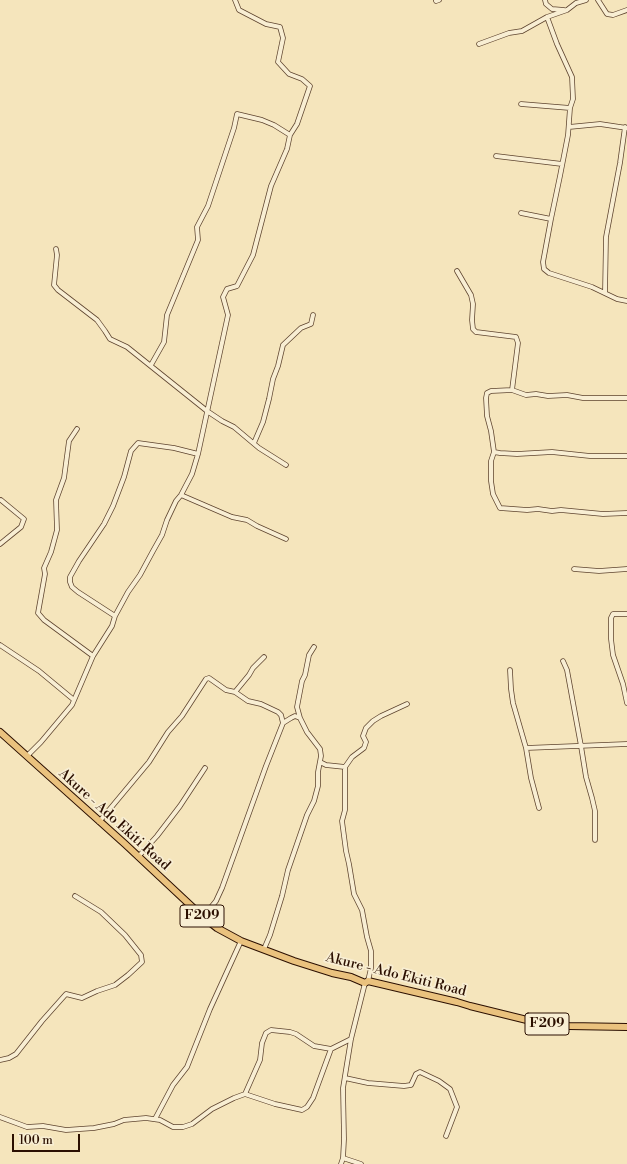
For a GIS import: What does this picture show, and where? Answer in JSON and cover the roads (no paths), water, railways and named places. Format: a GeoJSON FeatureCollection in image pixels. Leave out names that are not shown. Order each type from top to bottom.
{"type":"FeatureCollection","features":[{"type":"Feature","properties":{"kind":"main road","name":"Akure - Ado Ekiti Road"},"geometry":{"type":"LineString","coordinates":[[0,732],[203,917],[217,928],[241,941],[317,968],[366,982],[457,1002],[535,1022],[569,1026],[627,1027]]}},
{"type":"Feature","properties":{"kind":"street"},"geometry":{"type":"LineString","coordinates":[[27,756],[65,715],[74,700],[93,656],[106,636],[128,592],[140,576],[162,535],[176,501],[181,495],[192,474],[198,454],[228,315],[223,297],[227,288],[237,286],[253,255],[271,186],[287,149],[290,135],[297,124],[310,86],[302,80],[289,74],[278,62],[283,38],[280,27],[266,24],[239,10],[235,0]]}},
{"type":"Feature","properties":{"kind":"street"},"geometry":{"type":"LineString","coordinates":[[545,0],[546,4],[552,9],[566,10]]}},
{"type":"Feature","properties":{"kind":"street"},"geometry":{"type":"LineString","coordinates":[[478,44],[522,30],[546,17],[566,10],[576,3],[586,0]]}},
{"type":"Feature","properties":{"kind":"street"},"geometry":{"type":"LineString","coordinates":[[598,0],[607,14],[613,15],[627,10]]}},
{"type":"Feature","properties":{"kind":"street"},"geometry":{"type":"LineString","coordinates":[[546,17],[572,77],[573,99],[570,108],[569,127],[543,262],[544,269],[548,273],[592,287],[617,299],[627,301]]}},
{"type":"Feature","properties":{"kind":"street"},"geometry":{"type":"LineString","coordinates":[[521,104],[570,108]]}},
{"type":"Feature","properties":{"kind":"street"},"geometry":{"type":"LineString","coordinates":[[151,365],[164,342],[168,315],[185,268],[198,240],[197,227],[208,206],[234,128],[237,114],[262,120],[274,125],[290,135]]}},
{"type":"Feature","properties":{"kind":"street"},"geometry":{"type":"LineString","coordinates":[[569,127],[600,124],[626,127],[606,237],[605,293]]}},
{"type":"Feature","properties":{"kind":"street"},"geometry":{"type":"LineString","coordinates":[[496,156],[562,164]]}},
{"type":"Feature","properties":{"kind":"street"},"geometry":{"type":"LineString","coordinates":[[521,214],[551,219]]}},
{"type":"Feature","properties":{"kind":"street"},"geometry":{"type":"LineString","coordinates":[[56,249],[54,285],[58,290],[97,320],[105,330],[110,340],[128,347],[151,365],[159,374],[173,382],[207,411],[234,427],[259,448],[286,465]]}},
{"type":"Feature","properties":{"kind":"street"},"geometry":{"type":"LineString","coordinates":[[457,271],[471,296],[473,304],[473,329],[476,332],[516,337],[518,343],[512,390]]}},
{"type":"Feature","properties":{"kind":"street"},"geometry":{"type":"LineString","coordinates":[[254,443],[263,422],[283,345],[301,328],[311,324],[313,315]]}},
{"type":"Feature","properties":{"kind":"street"},"geometry":{"type":"LineString","coordinates":[[627,398],[584,398],[536,394],[526,395],[512,390],[492,391],[487,393],[487,416],[494,452],[491,461],[491,481],[493,494],[500,508],[552,511],[561,510],[603,514],[627,513]]}},
{"type":"Feature","properties":{"kind":"street"},"geometry":{"type":"LineString","coordinates":[[77,429],[69,441],[64,478],[56,500],[57,530],[51,552],[44,568],[45,574],[38,613],[44,620],[93,656]]}},
{"type":"Feature","properties":{"kind":"street"},"geometry":{"type":"LineString","coordinates":[[116,616],[72,587],[70,576],[78,561],[104,524],[113,506],[132,451],[138,443],[174,448],[198,454]]}},
{"type":"Feature","properties":{"kind":"street"},"geometry":{"type":"LineString","coordinates":[[494,452],[517,454],[552,452],[590,456],[627,456]]}},
{"type":"Feature","properties":{"kind":"street"},"geometry":{"type":"LineString","coordinates":[[181,495],[232,517],[247,520],[286,539]]}},
{"type":"Feature","properties":{"kind":"street"},"geometry":{"type":"LineString","coordinates":[[0,544],[21,527],[24,519],[1,500]]}},
{"type":"Feature","properties":{"kind":"street"},"geometry":{"type":"LineString","coordinates":[[574,569],[599,571],[627,569]]}},
{"type":"Feature","properties":{"kind":"street"},"geometry":{"type":"LineString","coordinates":[[627,614],[613,614],[611,618],[611,640],[627,703]]}},
{"type":"Feature","properties":{"kind":"street"},"geometry":{"type":"LineString","coordinates":[[0,644],[39,670],[74,700]]}},
{"type":"Feature","properties":{"kind":"street"},"geometry":{"type":"LineString","coordinates":[[291,718],[297,707],[309,654],[314,647]]}},
{"type":"Feature","properties":{"kind":"street"},"geometry":{"type":"LineString","coordinates":[[235,692],[253,668],[264,657]]}},
{"type":"Feature","properties":{"kind":"street"},"geometry":{"type":"LineString","coordinates":[[563,661],[567,670],[586,777],[595,810],[595,840]]}},
{"type":"Feature","properties":{"kind":"street"},"geometry":{"type":"LineString","coordinates":[[510,670],[510,689],[526,748],[531,778],[539,808]]}},
{"type":"Feature","properties":{"kind":"street"},"geometry":{"type":"LineString","coordinates":[[100,822],[149,762],[168,732],[182,716],[206,679],[209,678],[226,690],[235,692],[248,701],[261,704],[278,712],[283,723]]}},
{"type":"Feature","properties":{"kind":"street"},"geometry":{"type":"LineString","coordinates":[[341,1164],[343,1158],[343,1088],[351,1039],[371,968],[371,951],[362,910],[354,894],[342,821],[345,810],[345,767],[352,757],[364,748],[366,742],[363,736],[366,728],[377,719],[407,704]]}},
{"type":"Feature","properties":{"kind":"street"},"geometry":{"type":"LineString","coordinates":[[264,949],[282,896],[288,870],[307,815],[314,801],[318,786],[322,756],[320,749],[307,732],[300,718],[297,707]]}},
{"type":"Feature","properties":{"kind":"street"},"geometry":{"type":"LineString","coordinates":[[203,917],[216,901],[222,888],[283,723],[296,716],[300,718]]}},
{"type":"Feature","properties":{"kind":"street"},"geometry":{"type":"LineString","coordinates":[[526,748],[627,744]]}},
{"type":"Feature","properties":{"kind":"street"},"geometry":{"type":"LineString","coordinates":[[320,762],[326,765],[345,767]]}},
{"type":"Feature","properties":{"kind":"street"},"geometry":{"type":"LineString","coordinates":[[138,857],[157,836],[180,806],[204,768]]}},
{"type":"Feature","properties":{"kind":"street"},"geometry":{"type":"LineString","coordinates":[[0,1060],[10,1058],[16,1054],[66,994],[82,998],[115,985],[123,980],[142,962],[142,956],[125,935],[101,912],[75,896]]}},
{"type":"Feature","properties":{"kind":"street"},"geometry":{"type":"LineString","coordinates":[[154,1118],[173,1085],[187,1067],[216,996],[241,941]]}},
{"type":"Feature","properties":{"kind":"street"},"geometry":{"type":"LineString","coordinates":[[245,1094],[260,1060],[262,1043],[266,1033],[271,1030],[290,1032],[314,1046],[331,1049],[351,1039]]}},
{"type":"Feature","properties":{"kind":"street"},"geometry":{"type":"LineString","coordinates":[[0,1117],[27,1127],[43,1126],[66,1130],[105,1126],[128,1120],[154,1118],[173,1127],[184,1127],[192,1124],[212,1109],[245,1094],[298,1110],[304,1109],[313,1098],[331,1049]]}},
{"type":"Feature","properties":{"kind":"street"},"geometry":{"type":"LineString","coordinates":[[345,1078],[368,1083],[404,1086],[411,1085],[416,1074],[420,1072],[439,1081],[450,1089],[457,1108],[446,1136]]}},
{"type":"Feature","properties":{"kind":"street"},"geometry":{"type":"LineString","coordinates":[[343,1158],[361,1164]]}}]}
